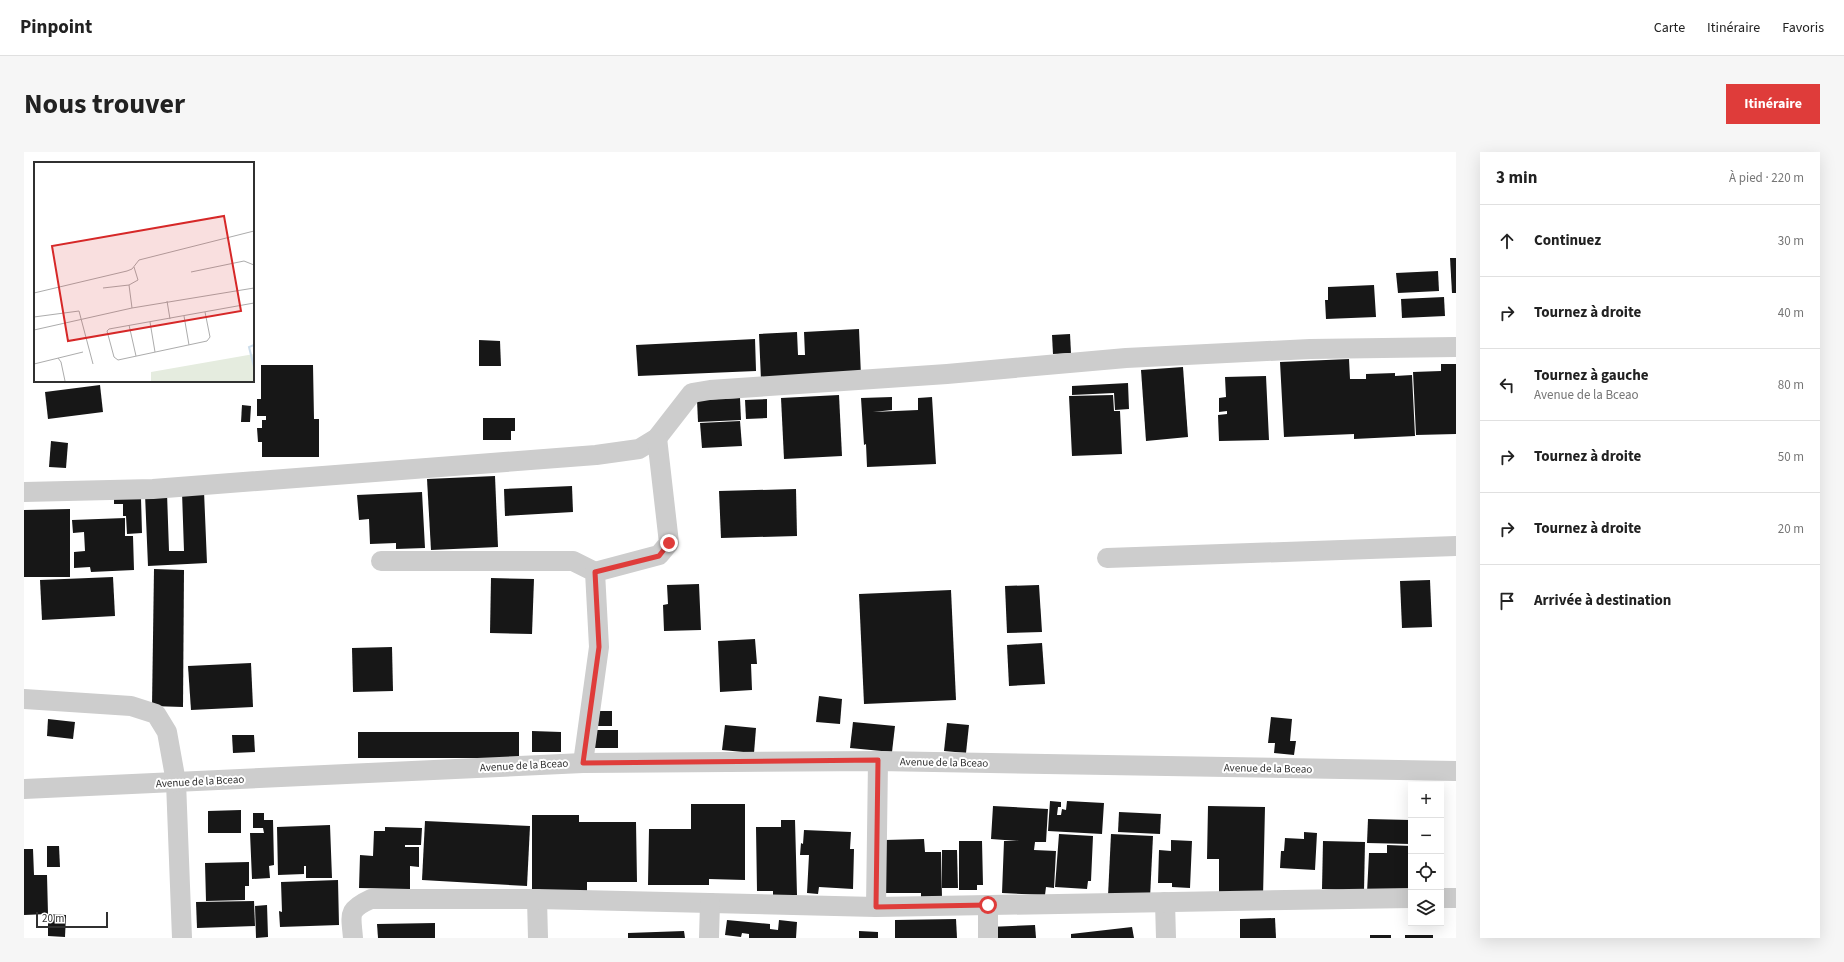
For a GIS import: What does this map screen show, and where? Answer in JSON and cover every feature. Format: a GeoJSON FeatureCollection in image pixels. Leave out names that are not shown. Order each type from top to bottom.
{"type":"FeatureCollection","features":[{"type":"Feature","properties":{"kind":"street"},"geometry":{"type":"LineString","coordinates":[[24,492],[153,489],[596,455],[639,449],[657,438],[692,393],[710,390],[947,374],[1126,358],[1310,349],[1456,347]]}},
{"type":"Feature","properties":{"kind":"street"},"geometry":{"type":"LineString","coordinates":[[381,561],[573,561],[595,572],[659,556],[669,543],[657,438]]}},
{"type":"Feature","properties":{"kind":"street"},"geometry":{"type":"LineString","coordinates":[[1107,558],[1456,546]]}},
{"type":"Feature","properties":{"kind":"street"},"geometry":{"type":"LineString","coordinates":[[583,763],[599,647],[595,572]]}},
{"type":"Feature","properties":{"kind":"street"},"geometry":{"type":"LineString","coordinates":[[24,699],[131,706],[156,714],[167,732],[176,782],[182,938]]}},
{"type":"Feature","properties":{"kind":"street"},"geometry":{"type":"LineString","coordinates":[[876,907],[878,760]]}},
{"type":"Feature","properties":{"kind":"street","name":"Avenue de la Bceao"},"geometry":{"type":"LineString","coordinates":[[24,789],[583,763],[878,760],[1456,771]]}},
{"type":"Feature","properties":{"kind":"street"},"geometry":{"type":"LineString","coordinates":[[353,938],[351,915],[357,906],[371,899],[537,899],[876,907],[1408,898]]}},
{"type":"Feature","properties":{"kind":"street"},"geometry":{"type":"LineString","coordinates":[[1444,898],[1456,898]]}},
{"type":"Feature","properties":{"kind":"street"},"geometry":{"type":"LineString","coordinates":[[537,899],[538,938]]}},
{"type":"Feature","properties":{"kind":"street"},"geometry":{"type":"LineString","coordinates":[[1165,902],[1166,938]]}},
{"type":"Feature","properties":{"kind":"street"},"geometry":{"type":"LineString","coordinates":[[709,938],[710,903]]}},
{"type":"Feature","properties":{"kind":"street"},"geometry":{"type":"LineString","coordinates":[[988,905],[988,938]]}},
{"type":"Feature","properties":{"kind":"building"},"geometry":{"type":"Polygon","coordinates":[[[1450,258],[1456,258],[1456,293],[1452,293],[1450,258]]]}},
{"type":"Feature","properties":{"kind":"building"},"geometry":{"type":"Polygon","coordinates":[[[1438,271],[1439,291],[1398,293],[1396,273],[1438,271]]]}},
{"type":"Feature","properties":{"kind":"building"},"geometry":{"type":"Polygon","coordinates":[[[1374,285],[1376,317],[1326,319],[1325,300],[1328,300],[1328,287],[1374,285]]]}},
{"type":"Feature","properties":{"kind":"building"},"geometry":{"type":"Polygon","coordinates":[[[1444,297],[1445,316],[1402,318],[1401,299],[1444,297]]]}},
{"type":"Feature","properties":{"kind":"building"},"geometry":{"type":"Polygon","coordinates":[[[859,329],[861,376],[761,380],[759,334],[797,332],[798,355],[805,355],[804,332],[859,329]]]}},
{"type":"Feature","properties":{"kind":"building"},"geometry":{"type":"Polygon","coordinates":[[[1070,334],[1071,353],[1053,354],[1052,335],[1070,334]]]}},
{"type":"Feature","properties":{"kind":"building"},"geometry":{"type":"Polygon","coordinates":[[[755,339],[756,371],[638,376],[636,345],[755,339]]]}},
{"type":"Feature","properties":{"kind":"building"},"geometry":{"type":"Polygon","coordinates":[[[479,340],[500,341],[501,366],[479,366],[479,340]]]}},
{"type":"Feature","properties":{"kind":"building"},"geometry":{"type":"Polygon","coordinates":[[[1349,359],[1350,379],[1366,379],[1366,374],[1395,373],[1395,376],[1412,375],[1415,436],[1354,439],[1354,434],[1284,437],[1280,362],[1349,359]]]}},
{"type":"Feature","properties":{"kind":"building"},"geometry":{"type":"Polygon","coordinates":[[[1441,364],[1456,364],[1456,434],[1416,435],[1413,372],[1441,371],[1441,364]]]}},
{"type":"Feature","properties":{"kind":"building"},"geometry":{"type":"Polygon","coordinates":[[[261,365],[313,365],[314,419],[319,419],[319,457],[262,457],[262,442],[258,442],[257,428],[262,428],[262,420],[266,420],[266,416],[257,416],[257,399],[261,399],[261,365]]]}},
{"type":"Feature","properties":{"kind":"building"},"geometry":{"type":"Polygon","coordinates":[[[1183,367],[1188,437],[1146,441],[1141,370],[1183,367]]]}},
{"type":"Feature","properties":{"kind":"building"},"geometry":{"type":"Polygon","coordinates":[[[1266,376],[1269,440],[1219,441],[1218,415],[1227,414],[1227,411],[1219,412],[1219,398],[1226,397],[1225,377],[1266,376]]]}},
{"type":"Feature","properties":{"kind":"building"},"geometry":{"type":"Polygon","coordinates":[[[1128,383],[1129,409],[1115,410],[1114,393],[1072,395],[1072,386],[1128,383]]]}},
{"type":"Feature","properties":{"kind":"building"},"geometry":{"type":"Polygon","coordinates":[[[100,385],[103,412],[48,419],[45,392],[100,385]]]}},
{"type":"Feature","properties":{"kind":"building"},"geometry":{"type":"Polygon","coordinates":[[[839,395],[842,456],[784,459],[781,398],[839,395]]]}},
{"type":"Feature","properties":{"kind":"building"},"geometry":{"type":"Polygon","coordinates":[[[1113,395],[1114,411],[1120,411],[1122,454],[1072,456],[1069,396],[1113,395]]]}},
{"type":"Feature","properties":{"kind":"building"},"geometry":{"type":"Polygon","coordinates":[[[892,397],[892,410],[873,412],[918,410],[918,398],[932,397],[936,464],[867,467],[861,398],[892,397]]]}},
{"type":"Feature","properties":{"kind":"building"},"geometry":{"type":"Polygon","coordinates":[[[740,398],[741,420],[698,422],[697,400],[740,398]]]}},
{"type":"Feature","properties":{"kind":"building"},"geometry":{"type":"Polygon","coordinates":[[[767,399],[767,418],[746,419],[745,400],[767,399]]]}},
{"type":"Feature","properties":{"kind":"building"},"geometry":{"type":"Polygon","coordinates":[[[242,405],[251,406],[250,422],[241,422],[242,405]]]}},
{"type":"Feature","properties":{"kind":"building"},"geometry":{"type":"Polygon","coordinates":[[[483,418],[515,418],[515,431],[511,431],[511,440],[483,440],[483,418]]]}},
{"type":"Feature","properties":{"kind":"building"},"geometry":{"type":"Polygon","coordinates":[[[740,421],[742,446],[702,448],[700,423],[740,421]]]}},
{"type":"Feature","properties":{"kind":"building"},"geometry":{"type":"Polygon","coordinates":[[[51,441],[68,443],[66,468],[49,467],[51,441]]]}},
{"type":"Feature","properties":{"kind":"building"},"geometry":{"type":"Polygon","coordinates":[[[495,476],[498,547],[431,550],[427,479],[495,476]]]}},
{"type":"Feature","properties":{"kind":"building"},"geometry":{"type":"Polygon","coordinates":[[[572,486],[573,512],[505,516],[504,489],[572,486]]]}},
{"type":"Feature","properties":{"kind":"building"},"geometry":{"type":"Polygon","coordinates":[[[796,489],[797,536],[721,538],[719,491],[796,489]]]}},
{"type":"Feature","properties":{"kind":"building"},"geometry":{"type":"Polygon","coordinates":[[[204,491],[207,563],[148,566],[145,494],[167,493],[169,551],[184,551],[182,492],[204,491]]]}},
{"type":"Feature","properties":{"kind":"building"},"geometry":{"type":"Polygon","coordinates":[[[422,492],[425,548],[396,549],[396,543],[370,544],[369,519],[359,520],[357,495],[422,492]]]}},
{"type":"Feature","properties":{"kind":"building"},"geometry":{"type":"Polygon","coordinates":[[[141,498],[142,533],[127,534],[126,516],[123,516],[123,504],[114,504],[114,499],[141,498]]]}},
{"type":"Feature","properties":{"kind":"building"},"geometry":{"type":"Polygon","coordinates":[[[70,509],[70,577],[24,577],[24,510],[70,509]]]}},
{"type":"Feature","properties":{"kind":"building"},"geometry":{"type":"Polygon","coordinates":[[[125,518],[125,536],[133,536],[134,570],[91,572],[90,567],[74,568],[74,552],[85,551],[84,532],[73,533],[72,520],[125,518]]]}},
{"type":"Feature","properties":{"kind":"building"},"geometry":{"type":"Polygon","coordinates":[[[154,569],[184,570],[183,707],[152,706],[154,569]]]}},
{"type":"Feature","properties":{"kind":"building"},"geometry":{"type":"Polygon","coordinates":[[[113,577],[115,616],[42,620],[40,580],[113,577]]]}},
{"type":"Feature","properties":{"kind":"building"},"geometry":{"type":"Polygon","coordinates":[[[491,578],[534,579],[532,634],[490,633],[491,578]]]}},
{"type":"Feature","properties":{"kind":"building"},"geometry":{"type":"Polygon","coordinates":[[[1430,580],[1432,627],[1402,628],[1400,581],[1430,580]]]}},
{"type":"Feature","properties":{"kind":"building"},"geometry":{"type":"Polygon","coordinates":[[[699,584],[701,630],[664,631],[663,605],[668,604],[667,585],[699,584]]]}},
{"type":"Feature","properties":{"kind":"building"},"geometry":{"type":"Polygon","coordinates":[[[1039,585],[1042,632],[1007,633],[1005,586],[1039,585]]]}},
{"type":"Feature","properties":{"kind":"building"},"geometry":{"type":"Polygon","coordinates":[[[951,590],[956,700],[864,704],[859,594],[951,590]]]}},
{"type":"Feature","properties":{"kind":"building"},"geometry":{"type":"Polygon","coordinates":[[[755,639],[757,664],[751,664],[752,690],[720,692],[718,641],[755,639]]]}},
{"type":"Feature","properties":{"kind":"building"},"geometry":{"type":"Polygon","coordinates":[[[1042,643],[1045,684],[1009,686],[1007,645],[1042,643]]]}},
{"type":"Feature","properties":{"kind":"building"},"geometry":{"type":"Polygon","coordinates":[[[392,647],[393,691],[353,692],[352,648],[392,647]]]}},
{"type":"Feature","properties":{"kind":"building"},"geometry":{"type":"Polygon","coordinates":[[[251,663],[253,707],[191,710],[188,666],[251,663]]]}},
{"type":"Feature","properties":{"kind":"building"},"geometry":{"type":"Polygon","coordinates":[[[819,696],[842,699],[840,724],[816,722],[819,696]]]}},
{"type":"Feature","properties":{"kind":"building"},"geometry":{"type":"Polygon","coordinates":[[[597,711],[612,711],[612,726],[597,726],[597,711]]]}},
{"type":"Feature","properties":{"kind":"building"},"geometry":{"type":"Polygon","coordinates":[[[1271,717],[1292,719],[1290,741],[1296,741],[1294,755],[1274,753],[1275,743],[1268,743],[1271,717]]]}},
{"type":"Feature","properties":{"kind":"building"},"geometry":{"type":"Polygon","coordinates":[[[48,719],[75,722],[73,739],[47,736],[48,719]]]}},
{"type":"Feature","properties":{"kind":"building"},"geometry":{"type":"Polygon","coordinates":[[[853,722],[895,726],[892,752],[850,748],[853,722]]]}},
{"type":"Feature","properties":{"kind":"building"},"geometry":{"type":"Polygon","coordinates":[[[947,723],[969,725],[966,753],[944,751],[947,723]]]}},
{"type":"Feature","properties":{"kind":"building"},"geometry":{"type":"Polygon","coordinates":[[[725,725],[756,728],[754,753],[722,750],[725,725]]]}},
{"type":"Feature","properties":{"kind":"building"},"geometry":{"type":"Polygon","coordinates":[[[595,730],[618,730],[618,748],[595,748],[595,730]]]}},
{"type":"Feature","properties":{"kind":"building"},"geometry":{"type":"Polygon","coordinates":[[[532,731],[561,732],[561,752],[532,752],[532,731]]]}},
{"type":"Feature","properties":{"kind":"building"},"geometry":{"type":"Polygon","coordinates":[[[358,732],[519,732],[519,758],[358,758],[358,732]]]}},
{"type":"Feature","properties":{"kind":"building"},"geometry":{"type":"Polygon","coordinates":[[[232,735],[254,735],[255,752],[233,753],[232,735]]]}},
{"type":"Feature","properties":{"kind":"building"},"geometry":{"type":"Polygon","coordinates":[[[1050,801],[1061,802],[1061,807],[1058,807],[1057,815],[1061,815],[1062,809],[1066,810],[1067,801],[1104,803],[1102,834],[1048,831],[1050,801]]]}},
{"type":"Feature","properties":{"kind":"building"},"geometry":{"type":"Polygon","coordinates":[[[691,804],[745,804],[745,880],[709,879],[709,885],[648,885],[649,829],[691,829],[691,804]]]}},
{"type":"Feature","properties":{"kind":"building"},"geometry":{"type":"Polygon","coordinates":[[[993,806],[1048,809],[1046,842],[1035,842],[1034,850],[1056,851],[1054,888],[1046,887],[1045,895],[1002,893],[1004,841],[1019,841],[991,839],[993,806]]]}},
{"type":"Feature","properties":{"kind":"building"},"geometry":{"type":"Polygon","coordinates":[[[1208,806],[1265,807],[1263,897],[1219,896],[1219,859],[1207,859],[1208,806]]]}},
{"type":"Feature","properties":{"kind":"building"},"geometry":{"type":"Polygon","coordinates":[[[241,810],[241,833],[208,833],[208,811],[241,810]]]}},
{"type":"Feature","properties":{"kind":"building"},"geometry":{"type":"Polygon","coordinates":[[[1119,812],[1161,814],[1160,834],[1118,832],[1119,812]]]}},
{"type":"Feature","properties":{"kind":"building"},"geometry":{"type":"Polygon","coordinates":[[[253,813],[264,813],[264,820],[273,820],[274,865],[269,866],[270,878],[252,879],[250,833],[264,833],[263,828],[253,828],[253,813]]]}},
{"type":"Feature","properties":{"kind":"building"},"geometry":{"type":"Polygon","coordinates":[[[532,815],[579,815],[579,822],[636,822],[637,882],[587,882],[587,891],[532,891],[532,815]]]}},
{"type":"Feature","properties":{"kind":"building"},"geometry":{"type":"Polygon","coordinates":[[[1368,819],[1408,820],[1408,844],[1367,843],[1368,819]]]}},
{"type":"Feature","properties":{"kind":"building"},"geometry":{"type":"Polygon","coordinates":[[[781,820],[795,820],[797,895],[773,896],[773,891],[757,891],[756,827],[781,827],[781,820]]]}},
{"type":"Feature","properties":{"kind":"building"},"geometry":{"type":"Polygon","coordinates":[[[425,821],[530,826],[527,886],[422,880],[425,821]]]}},
{"type":"Feature","properties":{"kind":"building"},"geometry":{"type":"Polygon","coordinates":[[[330,825],[332,878],[306,878],[306,866],[304,866],[304,874],[278,875],[277,827],[330,825]]]}},
{"type":"Feature","properties":{"kind":"building"},"geometry":{"type":"Polygon","coordinates":[[[385,827],[422,828],[421,845],[405,845],[405,847],[419,847],[419,867],[410,866],[410,889],[359,888],[360,855],[373,856],[374,831],[385,831],[385,827]]]}},
{"type":"Feature","properties":{"kind":"building"},"geometry":{"type":"Polygon","coordinates":[[[804,830],[851,832],[850,849],[854,849],[853,889],[819,887],[818,894],[807,893],[809,855],[800,855],[801,843],[803,844],[804,830]]]}},
{"type":"Feature","properties":{"kind":"building"},"geometry":{"type":"Polygon","coordinates":[[[1304,832],[1317,833],[1315,870],[1280,868],[1281,851],[1284,851],[1285,838],[1304,839],[1304,832]]]}},
{"type":"Feature","properties":{"kind":"building"},"geometry":{"type":"Polygon","coordinates":[[[1059,834],[1093,836],[1091,881],[1088,881],[1087,889],[1055,887],[1059,834]]]}},
{"type":"Feature","properties":{"kind":"building"},"geometry":{"type":"Polygon","coordinates":[[[1111,834],[1153,836],[1150,898],[1108,896],[1111,834]]]}},
{"type":"Feature","properties":{"kind":"building"},"geometry":{"type":"Polygon","coordinates":[[[924,839],[925,852],[941,852],[942,898],[921,899],[921,893],[885,893],[885,840],[924,839]]]}},
{"type":"Feature","properties":{"kind":"building"},"geometry":{"type":"Polygon","coordinates":[[[1171,840],[1192,841],[1190,888],[1172,887],[1172,883],[1158,883],[1159,850],[1171,851],[1171,840]]]}},
{"type":"Feature","properties":{"kind":"building"},"geometry":{"type":"Polygon","coordinates":[[[959,841],[982,841],[983,885],[977,885],[977,890],[959,890],[959,841]]]}},
{"type":"Feature","properties":{"kind":"building"},"geometry":{"type":"Polygon","coordinates":[[[1323,841],[1365,842],[1364,891],[1322,889],[1323,841]]]}},
{"type":"Feature","properties":{"kind":"building"},"geometry":{"type":"Polygon","coordinates":[[[1387,845],[1408,846],[1408,894],[1367,893],[1369,853],[1387,853],[1387,845]]]}},
{"type":"Feature","properties":{"kind":"building"},"geometry":{"type":"Polygon","coordinates":[[[47,846],[59,846],[60,867],[47,867],[47,846]]]}},
{"type":"Feature","properties":{"kind":"building"},"geometry":{"type":"Polygon","coordinates":[[[24,849],[33,849],[34,875],[47,875],[48,914],[24,915],[24,849]]]}},
{"type":"Feature","properties":{"kind":"building"},"geometry":{"type":"Polygon","coordinates":[[[942,850],[957,850],[958,888],[942,888],[942,850]]]}},
{"type":"Feature","properties":{"kind":"building"},"geometry":{"type":"Polygon","coordinates":[[[249,862],[249,886],[245,886],[245,900],[206,901],[205,863],[249,862]]]}},
{"type":"Feature","properties":{"kind":"building"},"geometry":{"type":"Polygon","coordinates":[[[338,880],[339,925],[280,927],[279,911],[282,912],[281,882],[338,880]]]}},
{"type":"Feature","properties":{"kind":"building"},"geometry":{"type":"Polygon","coordinates":[[[254,901],[255,926],[197,928],[196,902],[254,901]]]}},
{"type":"Feature","properties":{"kind":"building"},"geometry":{"type":"Polygon","coordinates":[[[267,905],[268,937],[256,938],[255,906],[267,905]]]}},
{"type":"Feature","properties":{"kind":"building"},"geometry":{"type":"Polygon","coordinates":[[[48,914],[66,915],[65,937],[48,936],[48,914]]]}},
{"type":"Feature","properties":{"kind":"building"},"geometry":{"type":"Polygon","coordinates":[[[1275,918],[1276,938],[1240,938],[1240,919],[1275,918]]]}},
{"type":"Feature","properties":{"kind":"building"},"geometry":{"type":"Polygon","coordinates":[[[956,919],[957,938],[895,938],[895,920],[956,919]]]}},
{"type":"Feature","properties":{"kind":"building"},"geometry":{"type":"Polygon","coordinates":[[[727,920],[770,924],[770,929],[778,930],[779,920],[797,922],[796,938],[749,938],[749,934],[742,933],[741,937],[725,935],[727,920]]]}},
{"type":"Feature","properties":{"kind":"building"},"geometry":{"type":"Polygon","coordinates":[[[435,923],[435,938],[378,938],[377,924],[435,923]]]}},
{"type":"Feature","properties":{"kind":"building"},"geometry":{"type":"Polygon","coordinates":[[[1035,925],[1036,938],[989,938],[989,927],[1035,925]]]}},
{"type":"Feature","properties":{"kind":"building"},"geometry":{"type":"Polygon","coordinates":[[[1132,927],[1134,938],[1071,938],[1071,934],[1132,927]]]}},
{"type":"Feature","properties":{"kind":"building"},"geometry":{"type":"Polygon","coordinates":[[[684,931],[685,938],[628,938],[628,933],[684,931]]]}},
{"type":"Feature","properties":{"kind":"building"},"geometry":{"type":"Polygon","coordinates":[[[859,931],[878,932],[878,938],[859,938],[859,931]]]}},
{"type":"Feature","properties":{"kind":"building"},"geometry":{"type":"Polygon","coordinates":[[[1370,935],[1391,935],[1391,938],[1370,938],[1370,935]]]}},
{"type":"Feature","properties":{"kind":"building"},"geometry":{"type":"Polygon","coordinates":[[[1405,935],[1433,935],[1433,938],[1405,938],[1405,935]]]}},
{"type":"Feature","properties":{"kind":"route"},"geometry":{"type":"LineString","coordinates":[[669,543],[659,556],[595,572],[599,647],[583,763],[878,760],[876,907],[988,905]]}}]}
